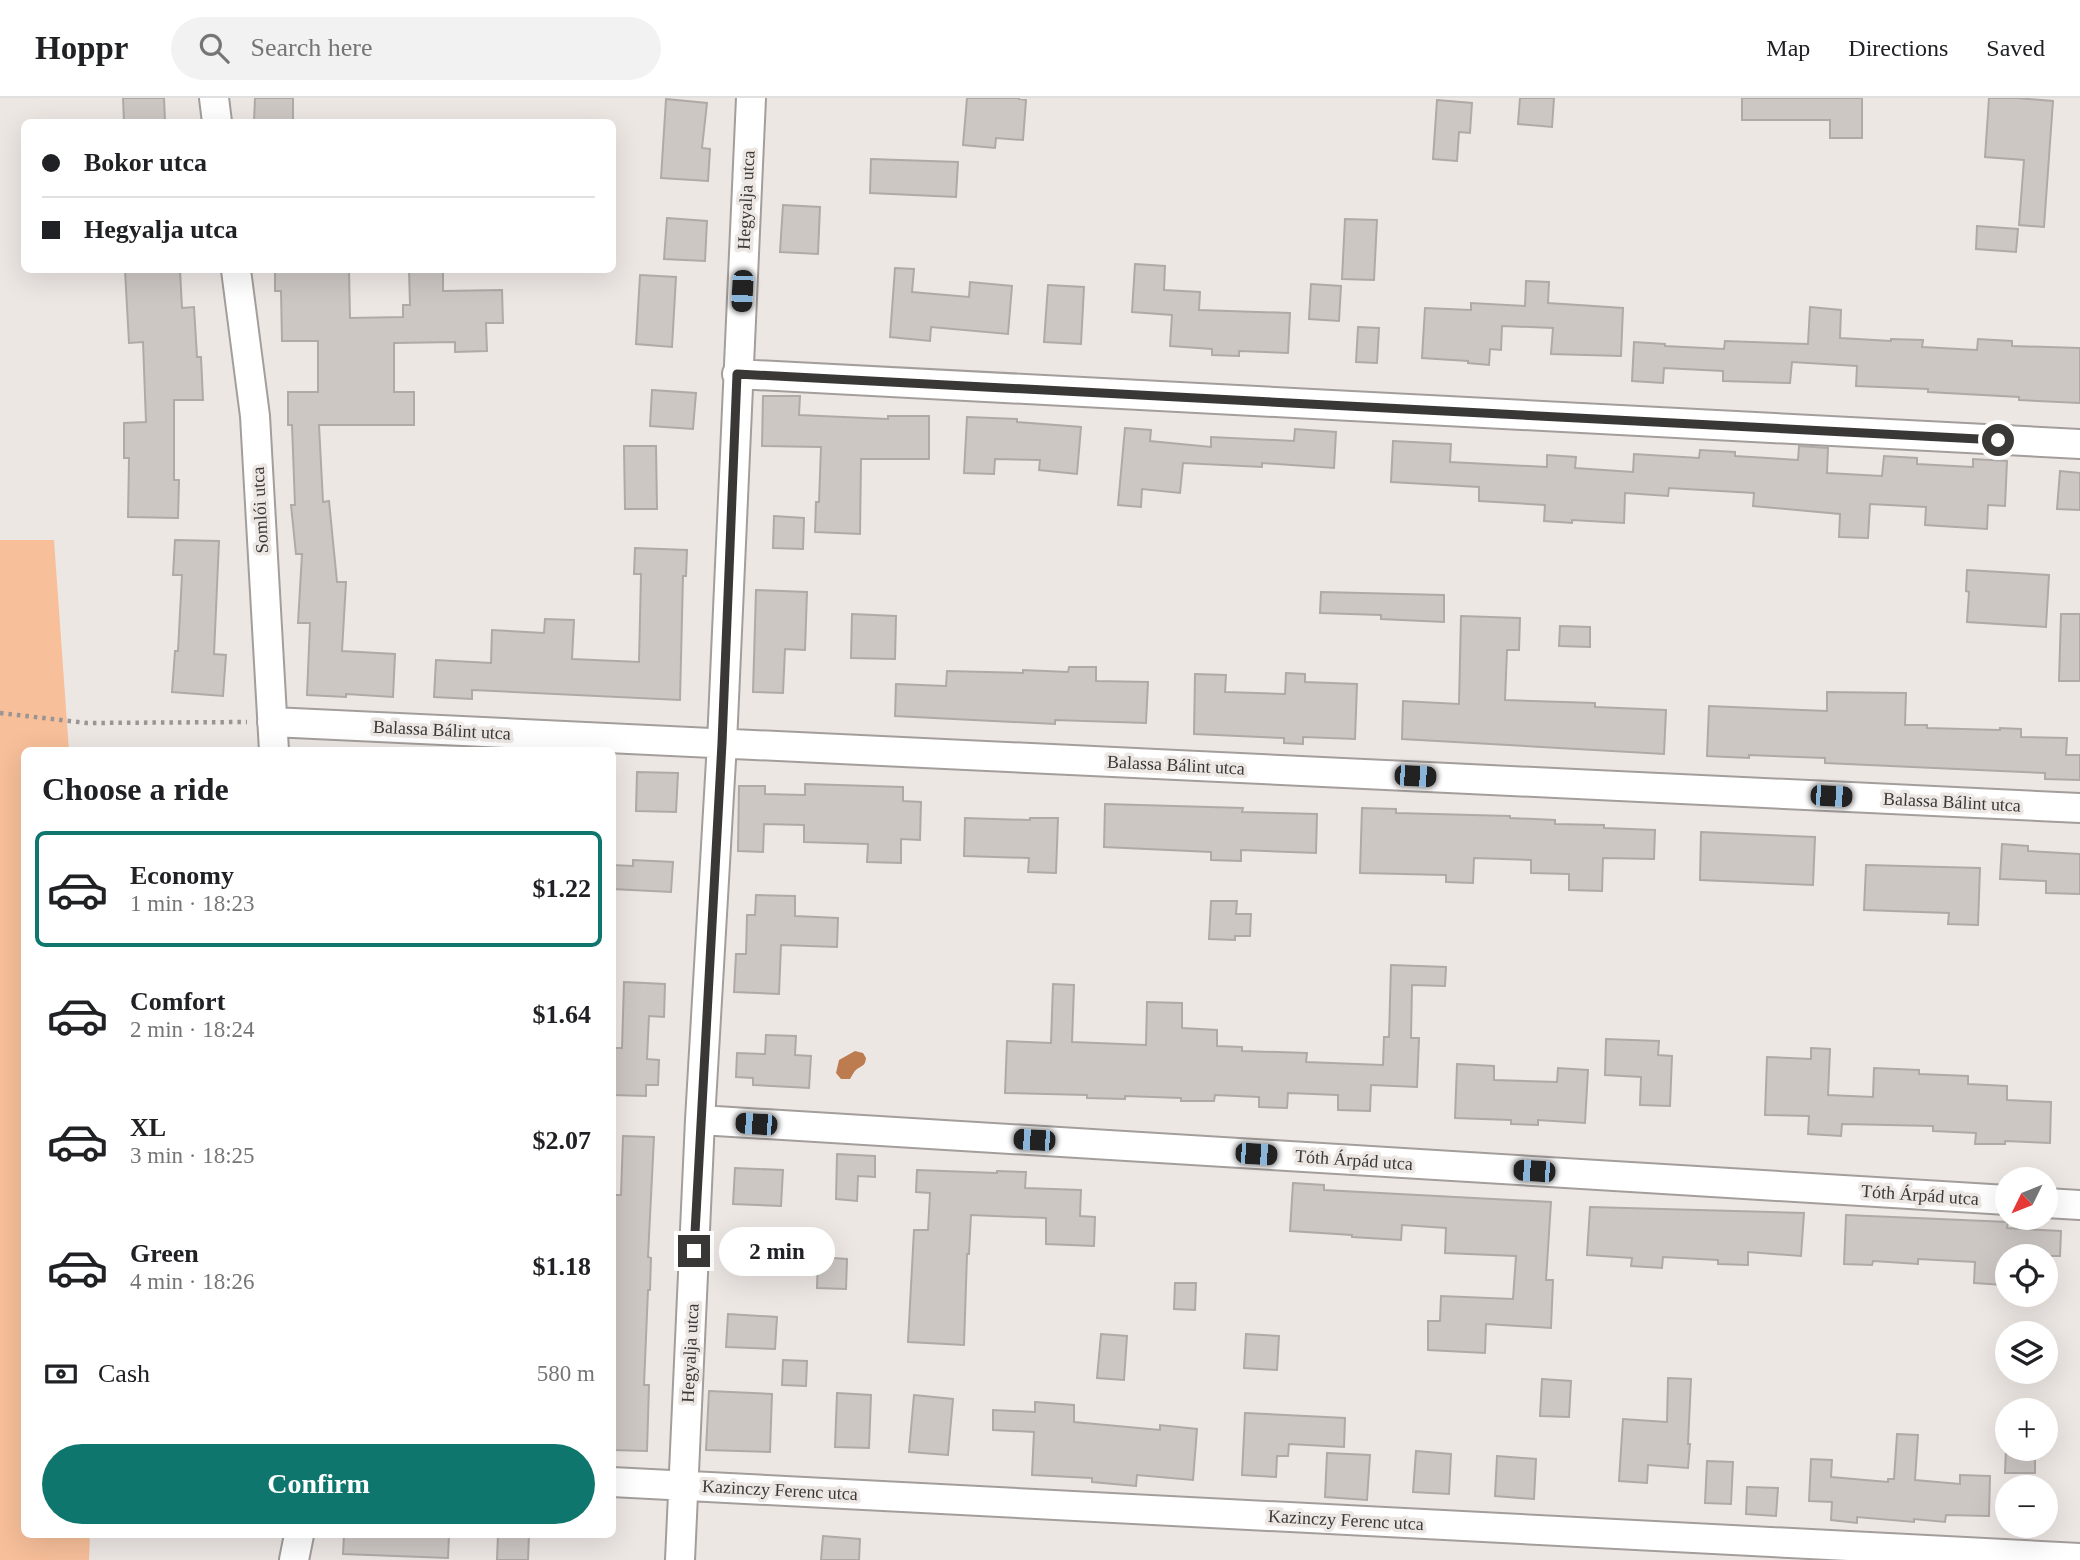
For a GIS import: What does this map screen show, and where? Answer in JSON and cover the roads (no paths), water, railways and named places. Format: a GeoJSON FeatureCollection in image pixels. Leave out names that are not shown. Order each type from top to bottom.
{"type":"FeatureCollection","features":[{"type":"Feature","properties":{"kind":"street"},"geometry":{"type":"LineString","coordinates":[[214,98],[218,119]]}},
{"type":"Feature","properties":{"kind":"street","name":"Hegyalja utca"},"geometry":{"type":"LineString","coordinates":[[680,1560],[700,1120],[722,743],[751,98]]}},
{"type":"Feature","properties":{"kind":"street","name":"Somlói utca"},"geometry":{"type":"LineString","coordinates":[[236,273],[255,416],[274,747]]}},
{"type":"Feature","properties":{"kind":"street"},"geometry":{"type":"LineString","coordinates":[[737,374],[2080,444]]}},
{"type":"Feature","properties":{"kind":"street","name":"Balassa Bálint utca"},"geometry":{"type":"LineString","coordinates":[[272,722],[2080,808]]}},
{"type":"Feature","properties":{"kind":"street","name":"Tóth Árpád utca"},"geometry":{"type":"LineString","coordinates":[[700,1120],[1995,1199]]}},
{"type":"Feature","properties":{"kind":"street"},"geometry":{"type":"LineString","coordinates":[[2058,1204],[2080,1205]]}},
{"type":"Feature","properties":{"kind":"street","name":"Kazinczy Ferenc utca"},"geometry":{"type":"LineString","coordinates":[[616,1482],[2080,1558]]}},
{"type":"Feature","properties":{"kind":"street"},"geometry":{"type":"LineString","coordinates":[[294,1560],[298,1538]]}}]}
